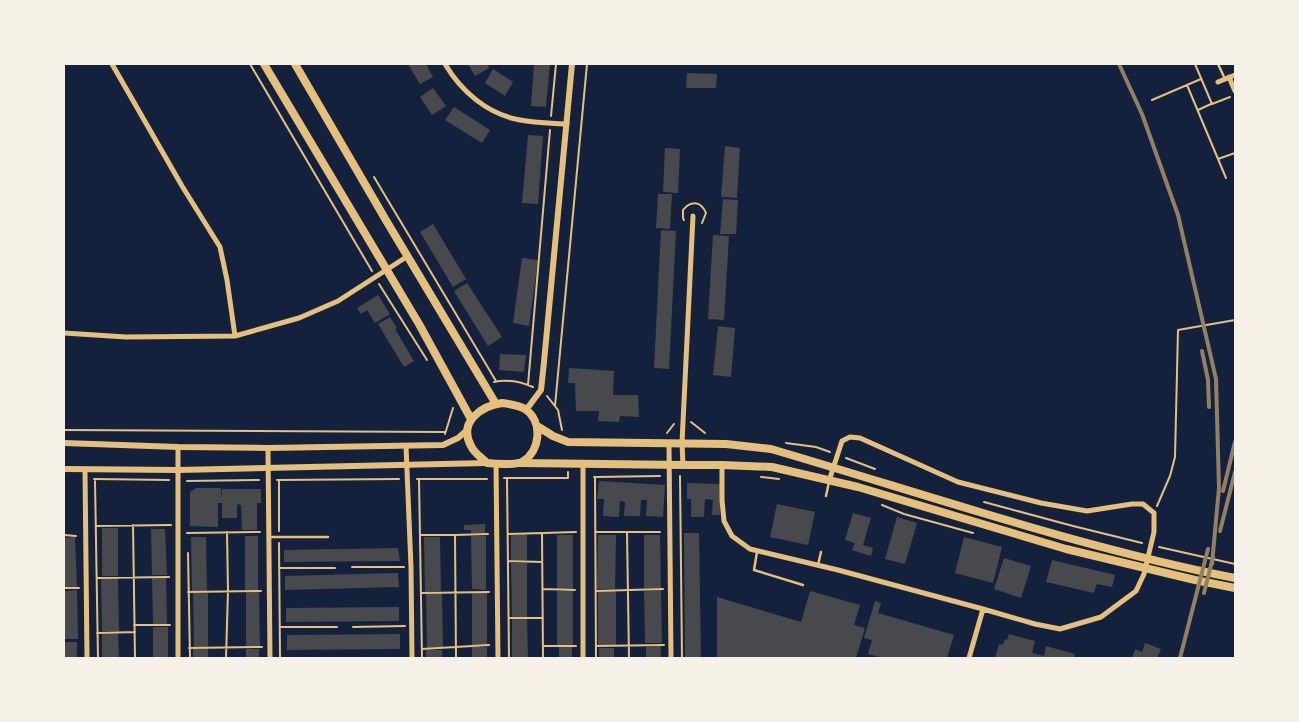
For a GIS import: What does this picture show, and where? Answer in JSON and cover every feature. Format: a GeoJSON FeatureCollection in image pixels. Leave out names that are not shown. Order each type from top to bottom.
{"type":"FeatureCollection","features":[{"type":"Feature","properties":{"kind":"main road"},"geometry":{"type":"LineString","coordinates":[[264,64],[419,324],[471,420]]}},
{"type":"Feature","properties":{"kind":"main road"},"geometry":{"type":"LineString","coordinates":[[295,64],[496,404]]}},
{"type":"Feature","properties":{"kind":"main road"},"geometry":{"type":"LineString","coordinates":[[521,463],[530,455],[535,447],[537,426],[533,417],[526,410],[510,404],[496,404],[476,413],[467,430],[468,439],[477,455],[488,463],[772,467],[858,487],[1066,549],[1235,588]]}},
{"type":"Feature","properties":{"kind":"main road"},"geometry":{"type":"LineString","coordinates":[[537,426],[553,436],[568,442],[669,442],[726,444],[771,449],[1070,539],[1197,571],[1235,578]]}},
{"type":"Feature","properties":{"kind":"street"},"geometry":{"type":"LineString","coordinates":[[112,64],[182,186],[220,247],[235,336]]}},
{"type":"Feature","properties":{"kind":"street"},"geometry":{"type":"LineString","coordinates":[[445,64],[453,77],[470,96],[495,112],[522,121],[567,124]]}},
{"type":"Feature","properties":{"kind":"street"},"geometry":{"type":"LineString","coordinates":[[526,410],[541,390],[572,64]]}},
{"type":"Feature","properties":{"kind":"street"},"geometry":{"type":"LineString","coordinates":[[1218,82],[1230,77],[1235,93]]}},
{"type":"Feature","properties":{"kind":"street"},"geometry":{"type":"LineString","coordinates":[[682,465],[693,216]]}},
{"type":"Feature","properties":{"kind":"street"},"geometry":{"type":"LineString","coordinates":[[64,333],[126,337],[235,336],[299,318],[338,301],[408,256]]}},
{"type":"Feature","properties":{"kind":"street"},"geometry":{"type":"LineString","coordinates":[[64,443],[268,448],[443,445],[458,438],[467,430]]}},
{"type":"Feature","properties":{"kind":"street"},"geometry":{"type":"LineString","coordinates":[[722,465],[724,521],[732,536],[750,548],[1060,629],[1101,617],[1136,591],[1144,574],[1154,532],[1154,513],[1143,504],[1087,511],[1041,503],[958,482],[860,438],[850,437],[842,441],[830,481]]}},
{"type":"Feature","properties":{"kind":"street"},"geometry":{"type":"LineString","coordinates":[[669,442],[671,658]]}},
{"type":"Feature","properties":{"kind":"street"},"geometry":{"type":"LineString","coordinates":[[406,446],[411,567],[412,658]]}},
{"type":"Feature","properties":{"kind":"street"},"geometry":{"type":"LineString","coordinates":[[178,447],[178,658]]}},
{"type":"Feature","properties":{"kind":"street"},"geometry":{"type":"LineString","coordinates":[[268,448],[270,658]]}},
{"type":"Feature","properties":{"kind":"street"},"geometry":{"type":"LineString","coordinates":[[64,469],[178,470],[488,463]]}},
{"type":"Feature","properties":{"kind":"street"},"geometry":{"type":"LineString","coordinates":[[583,463],[583,658]]}},
{"type":"Feature","properties":{"kind":"street"},"geometry":{"type":"LineString","coordinates":[[496,464],[498,658]]}},
{"type":"Feature","properties":{"kind":"street"},"geometry":{"type":"LineString","coordinates":[[85,470],[87,658]]}},
{"type":"Feature","properties":{"kind":"street"},"geometry":{"type":"LineString","coordinates":[[969,658],[983,609]]}},
{"type":"Feature","properties":{"kind":"lane"},"geometry":{"type":"LineString","coordinates":[[1218,64],[1230,77]]}},
{"type":"Feature","properties":{"kind":"lane"},"geometry":{"type":"LineString","coordinates":[[826,496],[830,481]]}},
{"type":"Feature","properties":{"kind":"lane"},"geometry":{"type":"LineString","coordinates":[[270,537],[328,537]]}},
{"type":"Feature","properties":{"kind":"lane"},"geometry":{"type":"LineString","coordinates":[[758,550],[754,570],[803,585]]}},
{"type":"Feature","properties":{"kind":"lane"},"geometry":{"type":"LineString","coordinates":[[818,565],[821,552]]}},
{"type":"Feature","properties":{"kind":"path"},"geometry":{"type":"LineString","coordinates":[[250,64],[375,277],[428,362]]}},
{"type":"Feature","properties":{"kind":"path"},"geometry":{"type":"LineString","coordinates":[[528,385],[556,64]]}},
{"type":"Feature","properties":{"kind":"path"},"geometry":{"type":"LineString","coordinates":[[555,406],[587,64]]}},
{"type":"Feature","properties":{"kind":"path"},"geometry":{"type":"LineString","coordinates":[[1195,64],[1212,104]]}},
{"type":"Feature","properties":{"kind":"path"},"geometry":{"type":"LineString","coordinates":[[1152,100],[1202,79]]}},
{"type":"Feature","properties":{"kind":"path"},"geometry":{"type":"LineString","coordinates":[[1187,85],[1226,178]]}},
{"type":"Feature","properties":{"kind":"path"},"geometry":{"type":"LineString","coordinates":[[1198,110],[1235,93]]}},
{"type":"Feature","properties":{"kind":"path"},"geometry":{"type":"LineString","coordinates":[[1218,160],[1235,153]]}},
{"type":"Feature","properties":{"kind":"path"},"geometry":{"type":"LineString","coordinates":[[370,172],[496,381]]}},
{"type":"Feature","properties":{"kind":"path"},"geometry":{"type":"LineString","coordinates":[[1154,513],[1170,476],[1175,457],[1178,330],[1235,320]]}},
{"type":"Feature","properties":{"kind":"path"},"geometry":{"type":"LineString","coordinates":[[485,386],[496,381],[514,382],[541,390],[558,410],[562,430]]}},
{"type":"Feature","properties":{"kind":"path"},"geometry":{"type":"LineString","coordinates":[[443,445],[454,404],[460,399]]}},
{"type":"Feature","properties":{"kind":"path"},"geometry":{"type":"LineString","coordinates":[[64,430],[445,432]]}},
{"type":"Feature","properties":{"kind":"path"},"geometry":{"type":"LineString","coordinates":[[85,479],[178,481],[568,478],[568,464]]}},
{"type":"Feature","properties":{"kind":"path"},"geometry":{"type":"LineString","coordinates":[[596,658],[595,477],[664,476]]}},
{"type":"Feature","properties":{"kind":"path"},"geometry":{"type":"LineString","coordinates":[[680,476],[682,658]]}},
{"type":"Feature","properties":{"kind":"path"},"geometry":{"type":"LineString","coordinates":[[760,477],[778,479]]}},
{"type":"Feature","properties":{"kind":"path"},"geometry":{"type":"LineString","coordinates":[[507,478],[509,658]]}},
{"type":"Feature","properties":{"kind":"path"},"geometry":{"type":"LineString","coordinates":[[419,479],[422,658]]}},
{"type":"Feature","properties":{"kind":"path"},"geometry":{"type":"LineString","coordinates":[[95,480],[98,658]]}},
{"type":"Feature","properties":{"kind":"path"},"geometry":{"type":"LineString","coordinates":[[279,480],[280,658]]}},
{"type":"Feature","properties":{"kind":"path"},"geometry":{"type":"LineString","coordinates":[[878,504],[904,514],[979,534]]}},
{"type":"Feature","properties":{"kind":"path"},"geometry":{"type":"LineString","coordinates":[[133,525],[135,658]]}},
{"type":"Feature","properties":{"kind":"path"},"geometry":{"type":"LineString","coordinates":[[96,526],[171,525]]}},
{"type":"Feature","properties":{"kind":"path"},"geometry":{"type":"LineString","coordinates":[[226,658],[227,532]]}},
{"type":"Feature","properties":{"kind":"path"},"geometry":{"type":"LineString","coordinates":[[187,533],[263,532]]}},
{"type":"Feature","properties":{"kind":"path"},"geometry":{"type":"LineString","coordinates":[[508,534],[576,532]]}},
{"type":"Feature","properties":{"kind":"path"},"geometry":{"type":"LineString","coordinates":[[595,532],[664,532]]}},
{"type":"Feature","properties":{"kind":"path"},"geometry":{"type":"LineString","coordinates":[[627,532],[629,658]]}},
{"type":"Feature","properties":{"kind":"path"},"geometry":{"type":"LineString","coordinates":[[542,533],[543,658]]}},
{"type":"Feature","properties":{"kind":"path"},"geometry":{"type":"LineString","coordinates":[[420,535],[488,534]]}},
{"type":"Feature","properties":{"kind":"path"},"geometry":{"type":"LineString","coordinates":[[454,535],[456,658]]}},
{"type":"Feature","properties":{"kind":"path"},"geometry":{"type":"LineString","coordinates":[[64,536],[81,536]]}},
{"type":"Feature","properties":{"kind":"path"},"geometry":{"type":"LineString","coordinates":[[188,552],[190,658]]}},
{"type":"Feature","properties":{"kind":"path"},"geometry":{"type":"LineString","coordinates":[[508,561],[542,562]]}},
{"type":"Feature","properties":{"kind":"path"},"geometry":{"type":"LineString","coordinates":[[352,567],[404,567]]}},
{"type":"Feature","properties":{"kind":"path"},"geometry":{"type":"LineString","coordinates":[[279,568],[335,568]]}},
{"type":"Feature","properties":{"kind":"path"},"geometry":{"type":"LineString","coordinates":[[97,578],[171,577]]}},
{"type":"Feature","properties":{"kind":"path"},"geometry":{"type":"LineString","coordinates":[[64,588],[81,588]]}},
{"type":"Feature","properties":{"kind":"path"},"geometry":{"type":"LineString","coordinates":[[542,589],[576,590]]}},
{"type":"Feature","properties":{"kind":"path"},"geometry":{"type":"LineString","coordinates":[[596,591],[665,589]]}},
{"type":"Feature","properties":{"kind":"path"},"geometry":{"type":"LineString","coordinates":[[188,592],[264,591]]}},
{"type":"Feature","properties":{"kind":"path"},"geometry":{"type":"LineString","coordinates":[[421,593],[489,592]]}},
{"type":"Feature","properties":{"kind":"path"},"geometry":{"type":"LineString","coordinates":[[509,618],[543,618]]}},
{"type":"Feature","properties":{"kind":"path"},"geometry":{"type":"LineString","coordinates":[[134,625],[172,624]]}},
{"type":"Feature","properties":{"kind":"path"},"geometry":{"type":"LineString","coordinates":[[270,626],[337,627]]}},
{"type":"Feature","properties":{"kind":"path"},"geometry":{"type":"LineString","coordinates":[[353,627],[404,626]]}},
{"type":"Feature","properties":{"kind":"path"},"geometry":{"type":"LineString","coordinates":[[98,633],[134,632]]}},
{"type":"Feature","properties":{"kind":"path"},"geometry":{"type":"LineString","coordinates":[[596,646],[665,645]]}},
{"type":"Feature","properties":{"kind":"path"},"geometry":{"type":"LineString","coordinates":[[422,649],[489,646]]}},
{"type":"Feature","properties":{"kind":"path"},"geometry":{"type":"LineString","coordinates":[[543,646],[576,646]]}},
{"type":"Feature","properties":{"kind":"path"},"geometry":{"type":"LineString","coordinates":[[190,648],[264,647]]}},
{"type":"Feature","properties":{"kind":"building"},"geometry":{"type":"Polygon","coordinates":[[[408,64],[426,64],[433,77],[420,84],[408,64]]]}},
{"type":"Feature","properties":{"kind":"building"},"geometry":{"type":"Polygon","coordinates":[[[468,64],[487,64],[489,68],[475,76],[468,64]]]}},
{"type":"Feature","properties":{"kind":"building"},"geometry":{"type":"Polygon","coordinates":[[[534,64],[550,64],[546,107],[531,106],[534,64]]]}},
{"type":"Feature","properties":{"kind":"building"},"geometry":{"type":"Polygon","coordinates":[[[493,69],[513,82],[505,96],[485,83],[493,69]]]}},
{"type":"Feature","properties":{"kind":"building"},"geometry":{"type":"Polygon","coordinates":[[[687,73],[717,74],[716,88],[686,88],[687,73]]]}},
{"type":"Feature","properties":{"kind":"building"},"geometry":{"type":"Polygon","coordinates":[[[433,88],[446,106],[432,115],[420,97],[433,88]]]}},
{"type":"Feature","properties":{"kind":"building"},"geometry":{"type":"Polygon","coordinates":[[[454,107],[490,130],[482,143],[445,120],[454,107]]]}},
{"type":"Feature","properties":{"kind":"building"},"geometry":{"type":"Polygon","coordinates":[[[528,135],[543,136],[538,204],[522,203],[528,135]]]}},
{"type":"Feature","properties":{"kind":"building"},"geometry":{"type":"Polygon","coordinates":[[[725,146],[740,148],[737,198],[721,197],[725,146]]]}},
{"type":"Feature","properties":{"kind":"building"},"geometry":{"type":"Polygon","coordinates":[[[665,148],[680,149],[678,193],[663,192],[665,148]]]}},
{"type":"Feature","properties":{"kind":"building"},"geometry":{"type":"Polygon","coordinates":[[[658,194],[672,194],[670,229],[656,228],[658,194]]]}},
{"type":"Feature","properties":{"kind":"building"},"geometry":{"type":"Polygon","coordinates":[[[723,199],[738,200],[736,234],[720,234],[723,199]]]}},
{"type":"Feature","properties":{"kind":"building"},"geometry":{"type":"Polygon","coordinates":[[[433,224],[466,279],[453,287],[420,232],[433,224]]]}},
{"type":"Feature","properties":{"kind":"building"},"geometry":{"type":"Polygon","coordinates":[[[661,230],[676,231],[669,369],[654,368],[661,230]]]}},
{"type":"Feature","properties":{"kind":"building"},"geometry":{"type":"Polygon","coordinates":[[[713,235],[729,236],[724,320],[708,319],[713,235]]]}},
{"type":"Feature","properties":{"kind":"building"},"geometry":{"type":"Polygon","coordinates":[[[522,258],[538,260],[529,326],[513,323],[522,258]]]}},
{"type":"Feature","properties":{"kind":"building"},"geometry":{"type":"Polygon","coordinates":[[[467,283],[502,337],[488,346],[454,291],[467,283]]]}},
{"type":"Feature","properties":{"kind":"building"},"geometry":{"type":"Polygon","coordinates":[[[378,295],[390,314],[375,323],[367,310],[361,314],[357,308],[378,295]]]}},
{"type":"Feature","properties":{"kind":"building"},"geometry":{"type":"Polygon","coordinates":[[[390,317],[414,361],[404,367],[378,324],[390,317]]]}},
{"type":"Feature","properties":{"kind":"building"},"geometry":{"type":"Polygon","coordinates":[[[718,326],[735,328],[731,377],[713,375],[718,326]]]}},
{"type":"Feature","properties":{"kind":"building"},"geometry":{"type":"Polygon","coordinates":[[[500,354],[526,355],[524,372],[499,370],[500,354]]]}},
{"type":"Feature","properties":{"kind":"building"},"geometry":{"type":"Polygon","coordinates":[[[569,368],[614,371],[613,395],[638,395],[639,417],[620,416],[619,422],[598,421],[599,411],[576,411],[575,383],[568,383],[569,368]]]}},
{"type":"Feature","properties":{"kind":"building"},"geometry":{"type":"Polygon","coordinates":[[[599,481],[665,485],[663,517],[646,516],[647,500],[641,500],[640,516],[624,516],[625,502],[620,501],[619,517],[603,516],[604,499],[597,499],[599,481]]]}},
{"type":"Feature","properties":{"kind":"building"},"geometry":{"type":"Polygon","coordinates":[[[687,483],[721,484],[720,515],[712,515],[713,500],[705,499],[704,517],[691,517],[691,499],[687,499],[687,483]]]}},
{"type":"Feature","properties":{"kind":"building"},"geometry":{"type":"Polygon","coordinates":[[[196,488],[221,488],[221,499],[222,489],[261,489],[261,503],[257,503],[257,530],[242,530],[241,505],[237,504],[237,518],[222,518],[222,503],[218,503],[218,527],[190,526],[190,492],[196,488]]]}},
{"type":"Feature","properties":{"kind":"building"},"geometry":{"type":"Polygon","coordinates":[[[777,504],[815,512],[808,545],[770,537],[777,504]]]}},
{"type":"Feature","properties":{"kind":"building"},"geometry":{"type":"Polygon","coordinates":[[[853,513],[871,518],[863,545],[873,548],[871,556],[852,550],[855,543],[845,540],[853,513]]]}},
{"type":"Feature","properties":{"kind":"building"},"geometry":{"type":"Polygon","coordinates":[[[897,517],[917,523],[905,564],[885,559],[897,517]]]}},
{"type":"Feature","properties":{"kind":"building"},"geometry":{"type":"Polygon","coordinates":[[[485,524],[485,533],[471,533],[471,530],[464,530],[464,525],[485,524]]]}},
{"type":"Feature","properties":{"kind":"building"},"geometry":{"type":"Polygon","coordinates":[[[102,528],[118,528],[118,576],[102,576],[102,528]]]}},
{"type":"Feature","properties":{"kind":"building"},"geometry":{"type":"Polygon","coordinates":[[[151,529],[165,529],[167,575],[152,575],[151,529]]]}},
{"type":"Feature","properties":{"kind":"building"},"geometry":{"type":"Polygon","coordinates":[[[511,533],[527,533],[527,560],[511,560],[511,533]]]}},
{"type":"Feature","properties":{"kind":"building"},"geometry":{"type":"Polygon","coordinates":[[[684,533],[699,533],[701,658],[685,658],[684,533]]]}},
{"type":"Feature","properties":{"kind":"building"},"geometry":{"type":"Polygon","coordinates":[[[557,535],[573,535],[573,589],[557,589],[557,535]]]}},
{"type":"Feature","properties":{"kind":"building"},"geometry":{"type":"Polygon","coordinates":[[[598,535],[616,535],[615,589],[597,589],[598,535]]]}},
{"type":"Feature","properties":{"kind":"building"},"geometry":{"type":"Polygon","coordinates":[[[644,535],[660,535],[661,588],[644,588],[644,535]]]}},
{"type":"Feature","properties":{"kind":"building"},"geometry":{"type":"Polygon","coordinates":[[[245,536],[258,536],[258,590],[245,590],[245,536]]]}},
{"type":"Feature","properties":{"kind":"building"},"geometry":{"type":"Polygon","coordinates":[[[471,536],[486,536],[486,590],[472,589],[471,536]]]}},
{"type":"Feature","properties":{"kind":"building"},"geometry":{"type":"Polygon","coordinates":[[[75,537],[77,587],[64,588],[64,538],[75,537]]]}},
{"type":"Feature","properties":{"kind":"building"},"geometry":{"type":"Polygon","coordinates":[[[191,537],[206,537],[207,591],[192,591],[191,537]]]}},
{"type":"Feature","properties":{"kind":"building"},"geometry":{"type":"Polygon","coordinates":[[[424,537],[440,537],[441,591],[425,592],[424,537]]]}},
{"type":"Feature","properties":{"kind":"building"},"geometry":{"type":"Polygon","coordinates":[[[964,537],[1002,547],[993,583],[955,573],[964,537]]]}},
{"type":"Feature","properties":{"kind":"building"},"geometry":{"type":"Polygon","coordinates":[[[398,548],[400,561],[284,562],[284,550],[398,548]]]}},
{"type":"Feature","properties":{"kind":"building"},"geometry":{"type":"Polygon","coordinates":[[[1004,558],[1031,566],[1021,598],[994,589],[1004,558]]]}},
{"type":"Feature","properties":{"kind":"building"},"geometry":{"type":"Polygon","coordinates":[[[1052,560],[1115,575],[1112,587],[1097,584],[1094,593],[1046,582],[1052,560]]]}},
{"type":"Feature","properties":{"kind":"building"},"geometry":{"type":"Polygon","coordinates":[[[511,563],[527,563],[527,617],[512,617],[511,563]]]}},
{"type":"Feature","properties":{"kind":"building"},"geometry":{"type":"Polygon","coordinates":[[[398,573],[399,587],[285,590],[285,576],[398,573]]]}},
{"type":"Feature","properties":{"kind":"building"},"geometry":{"type":"Polygon","coordinates":[[[152,577],[166,577],[167,624],[153,624],[152,577]]]}},
{"type":"Feature","properties":{"kind":"building"},"geometry":{"type":"Polygon","coordinates":[[[118,578],[119,631],[102,631],[101,579],[118,578]]]}},
{"type":"Feature","properties":{"kind":"building"},"geometry":{"type":"Polygon","coordinates":[[[77,590],[78,639],[64,639],[64,591],[77,590]]]}},
{"type":"Feature","properties":{"kind":"building"},"geometry":{"type":"Polygon","coordinates":[[[661,590],[662,643],[645,643],[644,591],[661,590]]]}},
{"type":"Feature","properties":{"kind":"building"},"geometry":{"type":"Polygon","coordinates":[[[557,591],[573,591],[573,645],[557,645],[557,591]]]}},
{"type":"Feature","properties":{"kind":"building"},"geometry":{"type":"Polygon","coordinates":[[[598,591],[616,591],[616,645],[598,645],[598,591]]]}},
{"type":"Feature","properties":{"kind":"building"},"geometry":{"type":"Polygon","coordinates":[[[810,591],[860,605],[854,625],[865,628],[856,658],[717,658],[717,597],[801,622],[810,591]]]}},
{"type":"Feature","properties":{"kind":"building"},"geometry":{"type":"Polygon","coordinates":[[[246,592],[259,592],[260,646],[246,646],[246,592]]]}},
{"type":"Feature","properties":{"kind":"building"},"geometry":{"type":"Polygon","coordinates":[[[472,592],[487,592],[487,645],[472,645],[472,592]]]}},
{"type":"Feature","properties":{"kind":"building"},"geometry":{"type":"Polygon","coordinates":[[[193,593],[208,593],[208,647],[194,647],[193,593]]]}},
{"type":"Feature","properties":{"kind":"building"},"geometry":{"type":"Polygon","coordinates":[[[442,593],[443,648],[427,648],[426,594],[442,593]]]}},
{"type":"Feature","properties":{"kind":"building"},"geometry":{"type":"Polygon","coordinates":[[[875,601],[881,603],[878,613],[954,635],[947,658],[883,658],[868,654],[872,640],[864,638],[875,601]]]}},
{"type":"Feature","properties":{"kind":"building"},"geometry":{"type":"Polygon","coordinates":[[[399,607],[399,621],[286,622],[286,608],[399,607]]]}},
{"type":"Feature","properties":{"kind":"building"},"geometry":{"type":"Polygon","coordinates":[[[527,618],[528,658],[512,658],[512,619],[527,618]]]}},
{"type":"Feature","properties":{"kind":"building"},"geometry":{"type":"Polygon","coordinates":[[[153,627],[168,627],[168,658],[153,658],[153,627]]]}},
{"type":"Feature","properties":{"kind":"building"},"geometry":{"type":"Polygon","coordinates":[[[118,633],[119,658],[102,658],[102,634],[118,633]]]}},
{"type":"Feature","properties":{"kind":"building"},"geometry":{"type":"Polygon","coordinates":[[[400,634],[400,649],[287,650],[287,635],[400,634]]]}},
{"type":"Feature","properties":{"kind":"building"},"geometry":{"type":"Polygon","coordinates":[[[1009,634],[1035,641],[1032,653],[1044,656],[1046,646],[1075,654],[1074,658],[995,658],[999,644],[1003,645],[1009,634]]]}},
{"type":"Feature","properties":{"kind":"building"},"geometry":{"type":"Polygon","coordinates":[[[64,642],[77,642],[77,658],[64,658],[64,642]]]}},
{"type":"Feature","properties":{"kind":"building"},"geometry":{"type":"Polygon","coordinates":[[[1145,643],[1161,649],[1157,658],[1132,658],[1135,649],[1142,652],[1145,643]]]}},
{"type":"Feature","properties":{"kind":"building"},"geometry":{"type":"Polygon","coordinates":[[[572,646],[572,658],[559,658],[559,647],[572,646]]]}},
{"type":"Feature","properties":{"kind":"building"},"geometry":{"type":"Polygon","coordinates":[[[661,646],[661,658],[646,658],[646,647],[661,646]]]}},
{"type":"Feature","properties":{"kind":"building"},"geometry":{"type":"Polygon","coordinates":[[[472,647],[487,647],[487,658],[472,658],[472,647]]]}},
{"type":"Feature","properties":{"kind":"building"},"geometry":{"type":"Polygon","coordinates":[[[193,648],[208,648],[208,658],[193,658],[193,648]]]}},
{"type":"Feature","properties":{"kind":"building"},"geometry":{"type":"Polygon","coordinates":[[[599,648],[614,648],[614,658],[599,658],[599,648]]]}},
{"type":"Feature","properties":{"kind":"building"},"geometry":{"type":"Polygon","coordinates":[[[246,649],[259,649],[259,658],[246,658],[246,649]]]}},
{"type":"Feature","properties":{"kind":"building"},"geometry":{"type":"Polygon","coordinates":[[[426,650],[442,650],[442,658],[426,658],[426,650]]]}},
{"type":"Feature","properties":{"kind":"railway"},"geometry":{"type":"LineString","coordinates":[[1119,64],[1142,114],[1178,215],[1216,379],[1219,488],[1212,564]]}},
{"type":"Feature","properties":{"kind":"railway"},"geometry":{"type":"LineString","coordinates":[[1202,351],[1208,380],[1209,407]]}},
{"type":"Feature","properties":{"kind":"railway"},"geometry":{"type":"LineString","coordinates":[[1223,491],[1235,442]]}},
{"type":"Feature","properties":{"kind":"railway"},"geometry":{"type":"LineString","coordinates":[[1220,531],[1235,472]]}},
{"type":"Feature","properties":{"kind":"railway"},"geometry":{"type":"LineString","coordinates":[[1180,658],[1208,549]]}},
{"type":"Feature","properties":{"kind":"railway"},"geometry":{"type":"LineString","coordinates":[[1204,593],[1213,557]]}}]}
